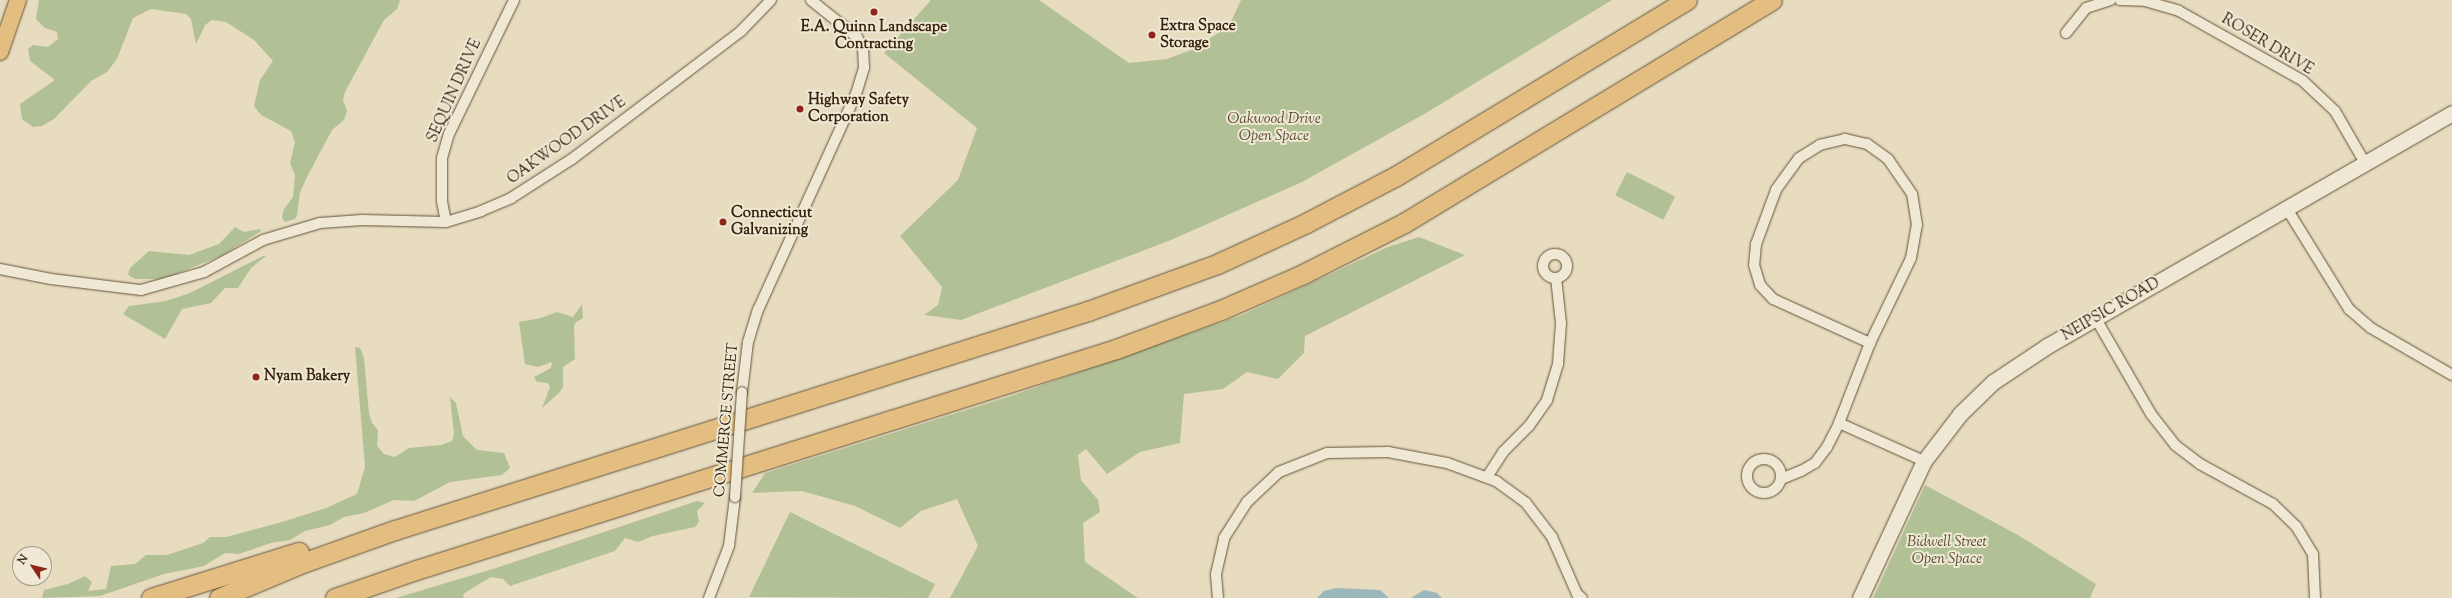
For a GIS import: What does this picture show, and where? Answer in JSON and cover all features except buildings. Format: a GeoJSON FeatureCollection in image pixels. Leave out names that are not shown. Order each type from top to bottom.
{"type":"FeatureCollection","features":[{"type":"Feature","properties":{"kind":"highway"},"geometry":{"type":"LineString","coordinates":[[219,598],[289,568],[380,535],[1094,309],[1212,266],[1306,223],[1396,176],[1687,0]]}},
{"type":"Feature","properties":{"kind":"highway"},"geometry":{"type":"LineString","coordinates":[[335,598],[416,570],[1116,349],[1228,307],[1335,259],[1416,216],[1772,0]]}},
{"type":"Feature","properties":{"kind":"highway"},"geometry":{"type":"LineString","coordinates":[[152,598],[302,551],[380,535]]}},
{"type":"Feature","properties":{"kind":"main road"},"geometry":{"type":"LineString","coordinates":[[0,52],[18,0]]}},
{"type":"Feature","properties":{"kind":"street","name":"SEQUIN DRIVE"},"geometry":{"type":"LineString","coordinates":[[446,222],[442,201],[442,164],[445,146],[514,0]]}},
{"type":"Feature","properties":{"kind":"street","name":"OAKWOOD DRIVE"},"geometry":{"type":"LineString","coordinates":[[0,269],[51,279],[141,290],[204,272],[263,240],[320,223],[362,220],[446,222],[511,198],[572,159],[741,32],[771,0]]}},
{"type":"Feature","properties":{"kind":"street","name":"COMMERCE STREET"},"geometry":{"type":"LineString","coordinates":[[709,598],[729,546],[735,497],[742,392],[748,342],[758,310],[853,100],[864,67],[863,48],[857,37],[811,0]]}},
{"type":"Feature","properties":{"kind":"street"},"geometry":{"type":"LineString","coordinates":[[2066,33],[2086,8],[2111,0]]}},
{"type":"Feature","properties":{"kind":"street","name":"ROSER DRIVE"},"geometry":{"type":"LineString","coordinates":[[2120,0],[2145,1],[2179,11],[2303,81],[2335,111],[2365,162]]}},
{"type":"Feature","properties":{"kind":"street","name":"NEIPSIC ROAD"},"geometry":{"type":"LineString","coordinates":[[1860,598],[1924,462],[1960,414],[1993,382],[2011,368],[2452,113]]}},
{"type":"Feature","properties":{"kind":"street"},"geometry":{"type":"LineString","coordinates":[[1781,479],[1801,472],[1815,462],[1839,423],[1870,343],[1911,258],[1917,225],[1912,194],[1888,159],[1867,144],[1845,139],[1820,145],[1799,158],[1776,190],[1756,244],[1754,265],[1760,285],[1773,299],[1870,343]]}},
{"type":"Feature","properties":{"kind":"street"},"geometry":{"type":"LineString","coordinates":[[2287,209],[2349,308],[2371,328],[2452,375]]}},
{"type":"Feature","properties":{"kind":"street"},"geometry":{"type":"LineString","coordinates":[[1487,478],[1503,452],[1529,426],[1547,400],[1558,364],[1561,323],[1556,278]]}},
{"type":"Feature","properties":{"kind":"street"},"geometry":{"type":"LineString","coordinates":[[2096,319],[2152,414],[2175,446],[2200,464],[2273,504],[2296,526],[2313,554],[2315,598]]}},
{"type":"Feature","properties":{"kind":"street"},"geometry":{"type":"LineString","coordinates":[[1839,423],[1924,462]]}},
{"type":"Feature","properties":{"kind":"street"},"geometry":{"type":"LineString","coordinates":[[1218,598],[1216,574],[1224,538],[1247,502],[1279,472],[1328,453],[1388,452],[1447,463],[1496,481],[1526,503],[1552,537],[1577,597]]}},
{"type":"Feature","properties":{"kind":"green space"},"geometry":{"type":"Polygon","coordinates":[[[39,0],[400,0],[397,9],[384,20],[345,92],[343,100],[347,111],[344,120],[332,130],[308,175],[300,192],[297,215],[295,219],[285,222],[282,218],[284,209],[293,197],[295,175],[290,163],[295,142],[291,131],[261,115],[254,106],[260,80],[273,61],[254,40],[226,22],[212,20],[205,25],[196,44],[191,19],[186,14],[151,9],[133,18],[117,59],[107,72],[91,81],[54,119],[42,126],[33,127],[22,119],[20,104],[55,80],[30,61],[28,49],[33,45],[48,47],[58,39],[57,32],[45,28],[36,19],[39,0]]]}},
{"type":"Feature","properties":{"kind":"green space","name":"Oakwood Drive Open Space"},"geometry":{"type":"Polygon","coordinates":[[[931,0],[1039,0],[1129,63],[1167,59],[1194,49],[1229,26],[1241,0],[1612,0],[1426,113],[1302,182],[1171,240],[961,320],[924,315],[938,305],[942,287],[900,236],[958,180],[977,128],[884,53],[931,0]]]}},
{"type":"Feature","properties":{"kind":"green space"},"geometry":{"type":"Polygon","coordinates":[[[1627,172],[1675,197],[1663,220],[1615,195],[1627,172]]]}},
{"type":"Feature","properties":{"kind":"green space"},"geometry":{"type":"Polygon","coordinates":[[[235,227],[244,232],[260,229],[261,231],[221,256],[163,279],[135,279],[128,275],[130,268],[149,251],[189,255],[219,244],[235,227]]]}},
{"type":"Feature","properties":{"kind":"green space"},"geometry":{"type":"Polygon","coordinates":[[[1419,237],[1465,255],[1305,336],[1304,353],[1278,379],[1247,372],[1223,389],[1184,394],[1180,443],[1140,452],[1107,474],[1086,449],[1078,455],[1081,480],[1098,500],[1100,512],[1083,523],[1085,562],[1138,598],[950,598],[978,546],[957,499],[921,511],[900,528],[855,506],[802,491],[752,493],[765,473],[1011,396],[1242,315],[1388,247],[1419,237]]]}},
{"type":"Feature","properties":{"kind":"green space"},"geometry":{"type":"Polygon","coordinates":[[[263,256],[266,256],[251,268],[238,288],[225,288],[211,303],[182,309],[165,339],[123,314],[129,306],[166,301],[190,293],[263,256]]]}},
{"type":"Feature","properties":{"kind":"green space"},"geometry":{"type":"Polygon","coordinates":[[[582,304],[583,318],[575,323],[574,327],[575,359],[563,367],[563,387],[560,392],[542,408],[550,387],[548,383],[537,382],[534,377],[551,368],[552,362],[538,367],[525,364],[519,322],[541,318],[557,312],[573,317],[582,304]]]}},
{"type":"Feature","properties":{"kind":"green space"},"geometry":{"type":"Polygon","coordinates":[[[355,347],[360,348],[364,358],[369,414],[372,423],[378,430],[377,446],[384,454],[395,457],[409,448],[441,445],[452,441],[454,434],[450,397],[456,403],[463,436],[477,450],[504,453],[510,468],[502,475],[450,482],[414,501],[394,500],[364,513],[344,517],[330,525],[305,531],[290,540],[271,543],[239,554],[225,553],[204,566],[164,574],[100,596],[42,598],[44,590],[68,584],[85,576],[92,582],[88,591],[106,589],[111,566],[135,564],[146,555],[167,555],[203,543],[210,537],[226,537],[282,522],[326,508],[357,494],[365,467],[355,347]]]}},
{"type":"Feature","properties":{"kind":"green space","name":"Bidwell Street Open Space"},"geometry":{"type":"Polygon","coordinates":[[[1925,485],[2018,535],[2096,584],[2090,598],[1873,598],[1925,485]]]}},
{"type":"Feature","properties":{"kind":"green space"},"geometry":{"type":"Polygon","coordinates":[[[697,501],[705,503],[697,511],[699,522],[695,527],[653,536],[638,542],[625,538],[615,551],[510,586],[503,579],[491,577],[463,594],[464,598],[396,598],[496,568],[697,501]]]}},
{"type":"Feature","properties":{"kind":"green space"},"geometry":{"type":"Polygon","coordinates":[[[790,512],[935,584],[928,598],[749,597],[790,512]]]}},
{"type":"Feature","properties":{"kind":"water"},"geometry":{"type":"Polygon","coordinates":[[[1336,588],[1380,590],[1389,598],[1317,598],[1324,591],[1336,588]]]}},
{"type":"Feature","properties":{"kind":"water"},"geometry":{"type":"Polygon","coordinates":[[[1424,590],[1437,593],[1442,598],[1411,598],[1424,590]]]}},
{"type":"Feature","properties":{"kind":"place","name":"E.A. Quinn Landscape Contracting"},"geometry":{"type":"Point","coordinates":[874,12]}},
{"type":"Feature","properties":{"kind":"place","name":"Extra Space Storage"},"geometry":{"type":"Point","coordinates":[1152,35]}},
{"type":"Feature","properties":{"kind":"place","name":"Highway Safety Corporation"},"geometry":{"type":"Point","coordinates":[800,109]}},
{"type":"Feature","properties":{"kind":"place","name":"Connecticut Galvanizing"},"geometry":{"type":"Point","coordinates":[723,222]}},
{"type":"Feature","properties":{"kind":"place","name":"Nyam Bakery"},"geometry":{"type":"Point","coordinates":[256,377]}}]}
